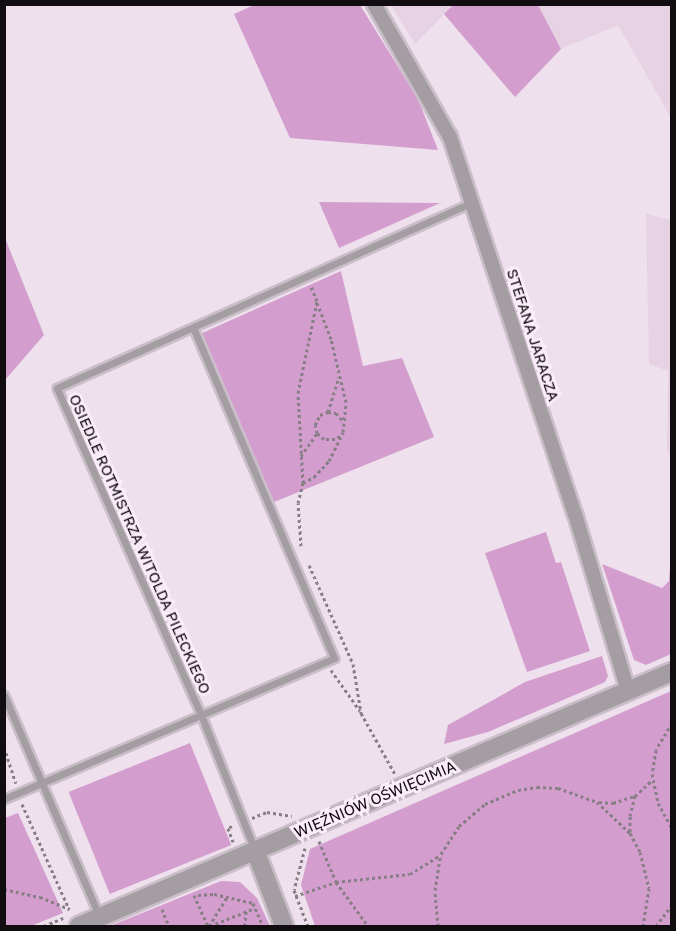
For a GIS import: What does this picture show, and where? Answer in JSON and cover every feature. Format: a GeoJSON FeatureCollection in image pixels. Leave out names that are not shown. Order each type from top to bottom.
{"type":"FeatureCollection","features":[{"type":"Feature","properties":{"kind":"street","name":"STEFANA JARACZA"},"geometry":{"type":"LineString","coordinates":[[374,4],[450,138],[575,514],[628,691]]}},
{"type":"Feature","properties":{"kind":"street","name":"WIĘŹNIÓW OŚWIĘCIMIA"},"geometry":{"type":"LineString","coordinates":[[78,919],[100,917],[672,672]]}},
{"type":"Feature","properties":{"kind":"street"},"geometry":{"type":"LineString","coordinates":[[255,850],[284,927]]}},
{"type":"Feature","properties":{"kind":"lane","name":"OSIEDLE ROTMISTRZA WITOLDA PILECKIEGO"},"geometry":{"type":"LineString","coordinates":[[255,850],[201,715],[57,388],[194,329],[471,203]]}},
{"type":"Feature","properties":{"kind":"lane"},"geometry":{"type":"LineString","coordinates":[[194,329],[334,658],[325,662]]}},
{"type":"Feature","properties":{"kind":"lane","name":"OSIEDLE ROTMISTRZA WITOLDA PILECKIEGO"},"geometry":{"type":"LineString","coordinates":[[4,800],[325,662]]}},
{"type":"Feature","properties":{"kind":"lane"},"geometry":{"type":"LineString","coordinates":[[4,695],[100,917]]}},
{"type":"Feature","properties":{"kind":"path"},"geometry":{"type":"LineString","coordinates":[[303,483],[314,477],[329,461],[343,432],[346,402],[331,339],[308,277]]}},
{"type":"Feature","properties":{"kind":"path"},"geometry":{"type":"LineString","coordinates":[[316,301],[298,393],[303,483],[298,503],[300,544],[353,664],[361,713]]}},
{"type":"Feature","properties":{"kind":"path"},"geometry":{"type":"LineString","coordinates":[[301,457],[317,433],[317,420],[328,412],[339,375]]}},
{"type":"Feature","properties":{"kind":"path"},"geometry":{"type":"LineString","coordinates":[[328,412],[340,416],[344,427]]}},
{"type":"Feature","properties":{"kind":"path"},"geometry":{"type":"LineString","coordinates":[[317,433],[329,440],[335,440],[343,432]]}},
{"type":"Feature","properties":{"kind":"path"},"geometry":{"type":"LineString","coordinates":[[325,662],[361,713],[396,776]]}},
{"type":"Feature","properties":{"kind":"path"},"geometry":{"type":"LineString","coordinates":[[672,723],[656,750],[652,780],[658,803],[672,828]]}},
{"type":"Feature","properties":{"kind":"path"},"geometry":{"type":"LineString","coordinates":[[4,747],[15,772],[17,794],[69,909],[78,919]]}},
{"type":"Feature","properties":{"kind":"path"},"geometry":{"type":"LineString","coordinates":[[438,927],[435,890],[441,854],[459,826],[485,804],[518,790],[558,788],[597,802],[613,803],[635,795],[652,780]]}},
{"type":"Feature","properties":{"kind":"path"},"geometry":{"type":"LineString","coordinates":[[630,834],[630,816],[635,795]]}},
{"type":"Feature","properties":{"kind":"path"},"geometry":{"type":"LineString","coordinates":[[597,802],[630,834],[640,852],[649,888],[643,927]]}},
{"type":"Feature","properties":{"kind":"path"},"geometry":{"type":"LineString","coordinates":[[308,927],[294,890],[306,847],[318,840],[336,882],[368,927]]}},
{"type":"Feature","properties":{"kind":"path"},"geometry":{"type":"LineString","coordinates":[[295,896],[336,882],[410,874],[441,854]]}},
{"type":"Feature","properties":{"kind":"path"},"geometry":{"type":"LineString","coordinates":[[4,889],[40,897],[69,909]]}},
{"type":"Feature","properties":{"kind":"path"},"geometry":{"type":"LineString","coordinates":[[194,895],[209,927]]}},
{"type":"Feature","properties":{"kind":"path"},"geometry":{"type":"LineString","coordinates":[[183,899],[194,895],[227,897],[253,903],[263,927]]}},
{"type":"Feature","properties":{"kind":"path"},"geometry":{"type":"LineString","coordinates":[[209,927],[227,897]]}},
{"type":"Feature","properties":{"kind":"path"},"geometry":{"type":"LineString","coordinates":[[169,927],[161,908],[172,904]]}},
{"type":"Feature","properties":{"kind":"path"},"geometry":{"type":"LineString","coordinates":[[656,927],[672,904]]}},
{"type":"Feature","properties":{"kind":"path"},"geometry":{"type":"LineString","coordinates":[[209,927],[255,908]]}},
{"type":"Feature","properties":{"kind":"path"},"geometry":{"type":"LineString","coordinates":[[245,927],[246,911]]}},
{"type":"Feature","properties":{"kind":"shaded area"},"geometry":{"type":"Polygon","coordinates":[[[254,5],[360,5],[418,99],[438,150],[290,138],[234,14],[254,5]]]}},
{"type":"Feature","properties":{"kind":"shaded area"},"geometry":{"type":"Polygon","coordinates":[[[391,5],[453,5],[415,44],[391,5]]]}},
{"type":"Feature","properties":{"kind":"shaded area"},"geometry":{"type":"Polygon","coordinates":[[[453,5],[538,5],[561,49],[515,97],[444,14],[453,5]]]}},
{"type":"Feature","properties":{"kind":"shaded area"},"geometry":{"type":"Polygon","coordinates":[[[538,5],[671,5],[671,118],[618,25],[561,49],[538,5]]]}},
{"type":"Feature","properties":{"kind":"shaded area"},"geometry":{"type":"Polygon","coordinates":[[[319,202],[440,203],[339,248],[319,202]]]}},
{"type":"Feature","properties":{"kind":"shaded area"},"geometry":{"type":"Polygon","coordinates":[[[646,214],[671,220],[671,452],[667,452],[668,371],[649,364],[646,214]]]}},
{"type":"Feature","properties":{"kind":"shaded area"},"geometry":{"type":"Polygon","coordinates":[[[5,238],[44,335],[4,380],[5,238]]]}},
{"type":"Feature","properties":{"kind":"shaded area"},"geometry":{"type":"Polygon","coordinates":[[[341,271],[363,366],[402,358],[434,437],[274,502],[202,333],[341,271]]]}},
{"type":"Feature","properties":{"kind":"shaded area"},"geometry":{"type":"Polygon","coordinates":[[[546,532],[556,563],[561,562],[590,651],[527,672],[485,553],[546,532]]]}},
{"type":"Feature","properties":{"kind":"shaded area"},"geometry":{"type":"Polygon","coordinates":[[[671,552],[671,654],[646,665],[634,660],[602,564],[662,588],[669,581],[671,552]]]}},
{"type":"Feature","properties":{"kind":"shaded area"},"geometry":{"type":"Polygon","coordinates":[[[602,656],[608,676],[605,682],[488,732],[444,744],[448,725],[525,682],[602,656]]]}},
{"type":"Feature","properties":{"kind":"shaded area"},"geometry":{"type":"Polygon","coordinates":[[[671,691],[671,926],[315,926],[301,885],[310,849],[671,691]]]}},
{"type":"Feature","properties":{"kind":"shaded area"},"geometry":{"type":"Polygon","coordinates":[[[190,743],[231,845],[110,894],[69,792],[190,743]]]}},
{"type":"Feature","properties":{"kind":"shaded area"},"geometry":{"type":"Polygon","coordinates":[[[18,813],[63,913],[31,926],[5,926],[5,818],[18,813]]]}},
{"type":"Feature","properties":{"kind":"shaded area"},"geometry":{"type":"Polygon","coordinates":[[[221,881],[240,882],[257,898],[270,926],[110,926],[221,881]]]}}]}
